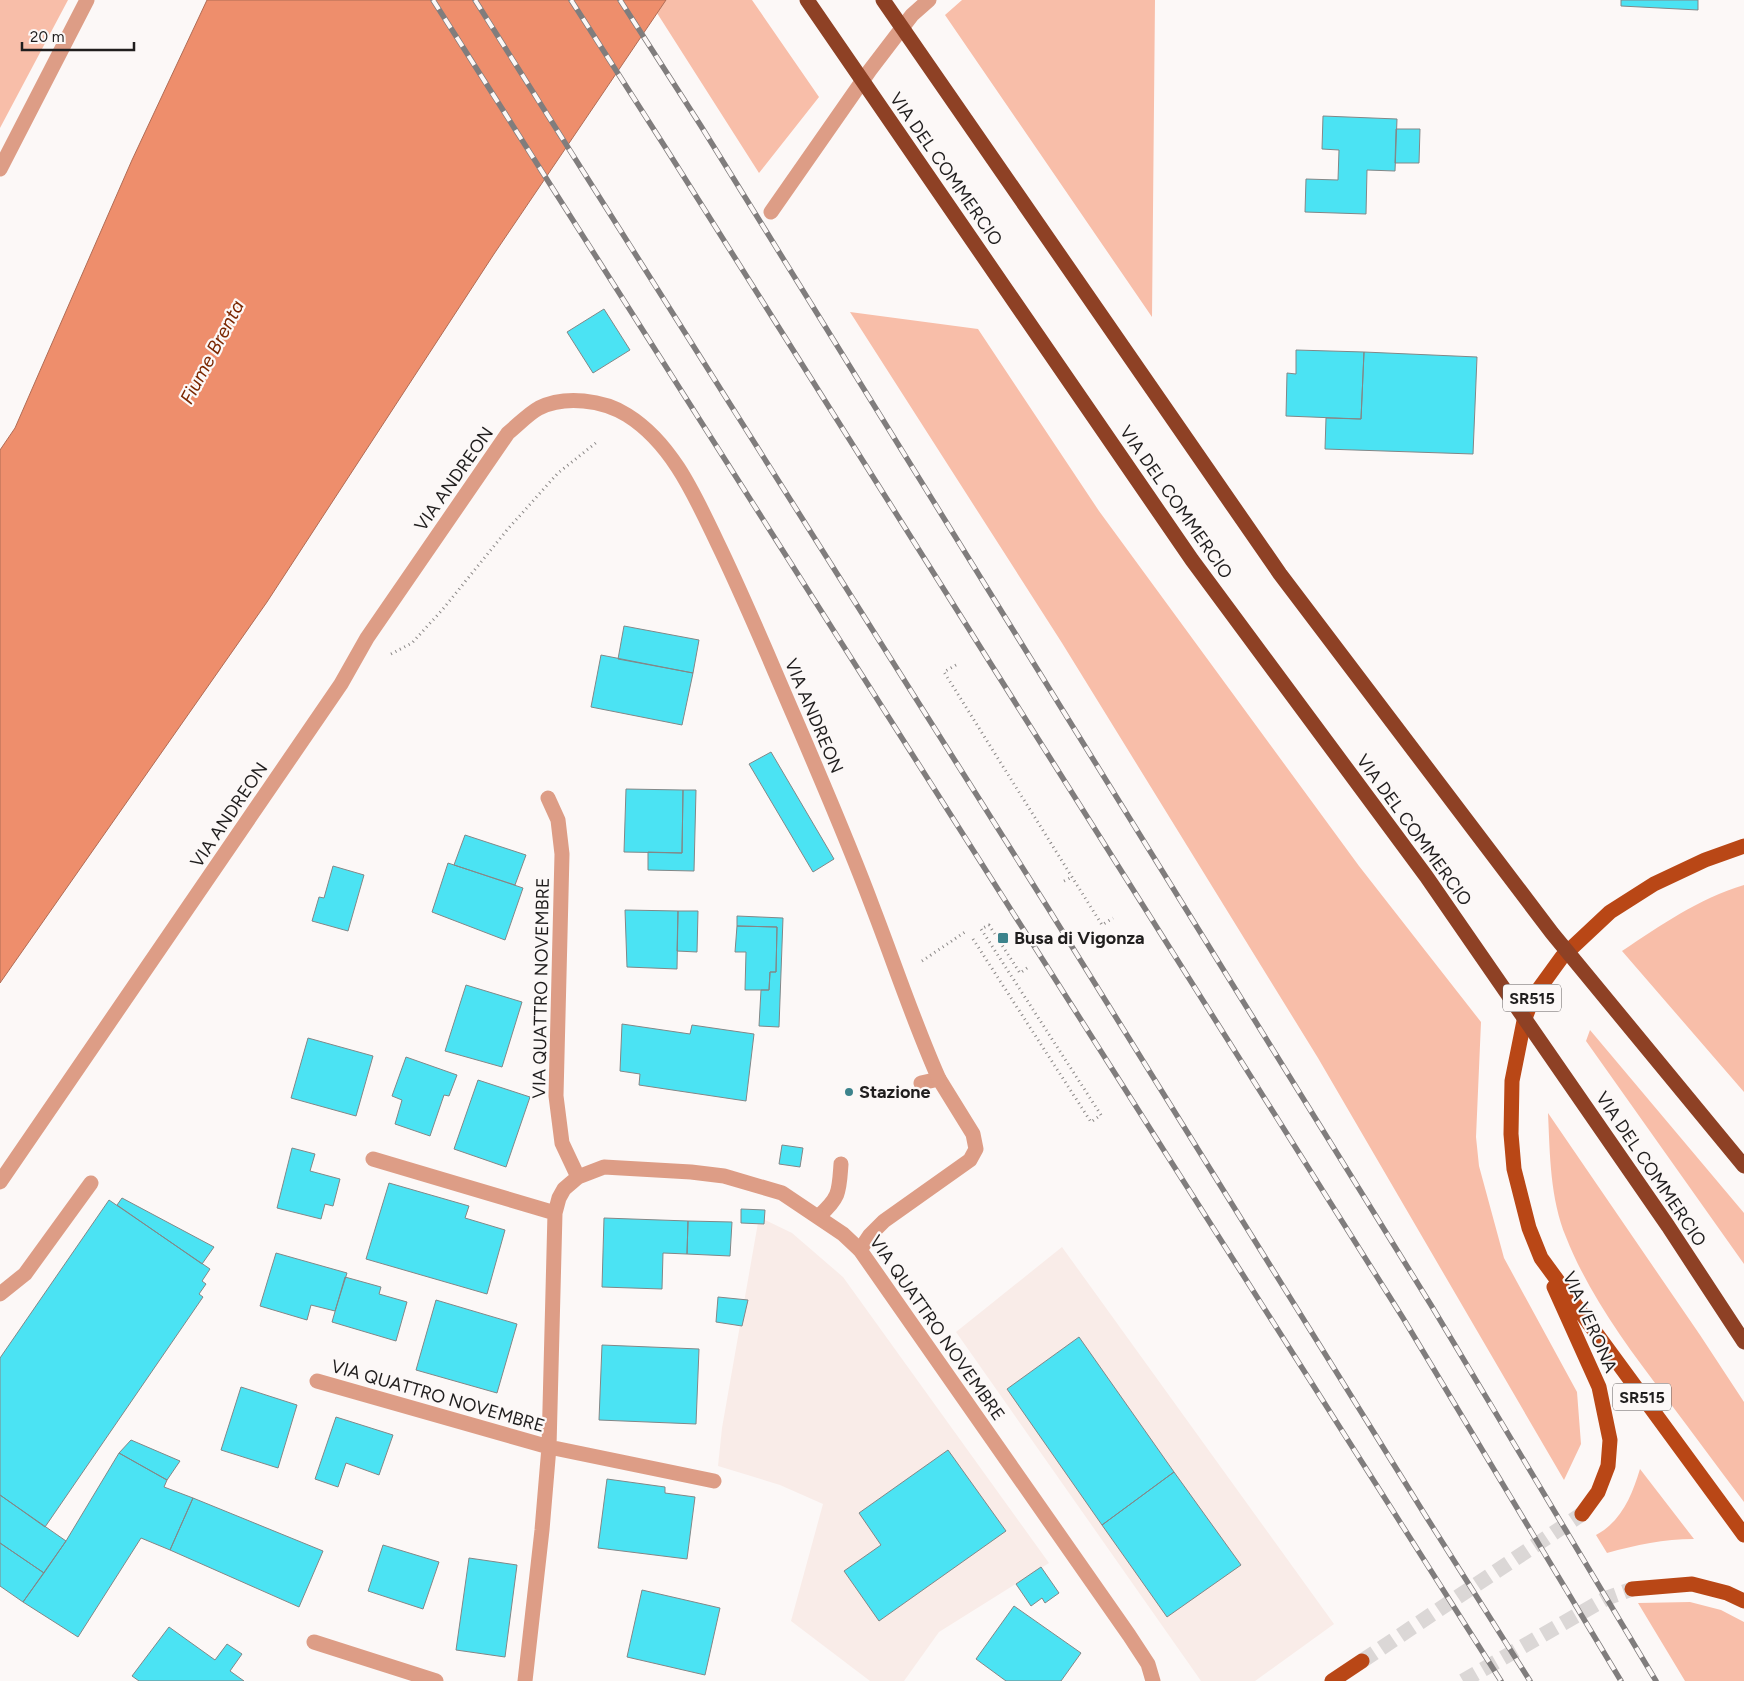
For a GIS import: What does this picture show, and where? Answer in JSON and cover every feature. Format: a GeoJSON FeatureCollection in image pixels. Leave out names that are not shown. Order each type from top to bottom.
{"type":"FeatureCollection","features":[{"type":"Feature","properties":{"kind":"highway","name":"VIA DEL COMMERCIO"},"geometry":{"type":"LineString","coordinates":[[807,0],[1192,560],[1426,876],[1668,1226],[1744,1342]]}},
{"type":"Feature","properties":{"kind":"highway"},"geometry":{"type":"LineString","coordinates":[[883,0],[1280,574],[1552,933],[1744,1166]]}},
{"type":"Feature","properties":{"kind":"main road","name":"SR515"},"geometry":{"type":"LineString","coordinates":[[1744,846],[1705,860],[1654,884],[1610,912],[1562,957],[1533,997],[1524,1021],[1512,1081],[1511,1134],[1514,1169],[1529,1228],[1541,1258],[1744,1535]]}},
{"type":"Feature","properties":{"kind":"main road","name":"VIA VERONA"},"geometry":{"type":"LineString","coordinates":[[1541,1258],[1599,1387],[1610,1440],[1608,1466],[1598,1492],[1582,1514]]}},
{"type":"Feature","properties":{"kind":"main road"},"geometry":{"type":"LineString","coordinates":[[1632,1589],[1692,1584],[1728,1593],[1744,1601]]}},
{"type":"Feature","properties":{"kind":"main road"},"geometry":{"type":"LineString","coordinates":[[1332,1681],[1362,1661]]}},
{"type":"Feature","properties":{"kind":"street"},"geometry":{"type":"LineString","coordinates":[[0,169],[87,0]]}},
{"type":"Feature","properties":{"kind":"street"},"geometry":{"type":"LineString","coordinates":[[771,212],[870,70],[912,15],[929,0]]}},
{"type":"Feature","properties":{"kind":"street","name":"VIA ANDREON"},"geometry":{"type":"LineString","coordinates":[[0,1182],[341,684],[367,638],[508,433],[539,408],[562,401],[587,402],[611,407],[626,414],[639,424],[672,459],[694,493],[738,585],[835,812],[873,907],[919,1033],[939,1079],[973,1134],[976,1149],[970,1160],[884,1221],[870,1235],[860,1250]]}},
{"type":"Feature","properties":{"kind":"street","name":"VIA QUATTRO NOVEMBRE"},"geometry":{"type":"LineString","coordinates":[[548,798],[558,820],[562,854],[556,1096],[562,1143],[578,1177]]}},
{"type":"Feature","properties":{"kind":"street"},"geometry":{"type":"LineString","coordinates":[[921,1083],[939,1079]]}},
{"type":"Feature","properties":{"kind":"street"},"geometry":{"type":"LineString","coordinates":[[373,1159],[555,1213]]}},
{"type":"Feature","properties":{"kind":"street"},"geometry":{"type":"LineString","coordinates":[[819,1216],[832,1204],[839,1192],[841,1164]]}},
{"type":"Feature","properties":{"kind":"street","name":"VIA QUATTRO NOVEMBRE"},"geometry":{"type":"LineString","coordinates":[[526,1681],[549,1447],[555,1213],[564,1188],[578,1177],[604,1167],[691,1172],[724,1176],[782,1193],[819,1216],[843,1234],[860,1250],[1129,1635],[1148,1664],[1153,1681]]}},
{"type":"Feature","properties":{"kind":"street"},"geometry":{"type":"LineString","coordinates":[[0,1294],[26,1274],[91,1183]]}},
{"type":"Feature","properties":{"kind":"street","name":"VIA QUATTRO NOVEMBRE"},"geometry":{"type":"LineString","coordinates":[[317,1381],[549,1447],[714,1481]]}},
{"type":"Feature","properties":{"kind":"street"},"geometry":{"type":"LineString","coordinates":[[314,1642],[436,1681]]}},
{"type":"Feature","properties":{"kind":"path"},"geometry":{"type":"LineString","coordinates":[[386,656],[412,643],[443,609],[507,530],[558,473],[597,442]]}},
{"type":"Feature","properties":{"kind":"path"},"geometry":{"type":"LineString","coordinates":[[956,665],[944,672],[1102,925],[1113,918]]}},
{"type":"Feature","properties":{"kind":"path"},"geometry":{"type":"LineString","coordinates":[[1064,881],[1072,877]]}},
{"type":"Feature","properties":{"kind":"path"},"geometry":{"type":"LineString","coordinates":[[973,939],[1092,1122],[1101,1115],[981,929],[989,925],[1020,973],[1030,966]]}},
{"type":"Feature","properties":{"kind":"shaded area"},"geometry":{"type":"Polygon","coordinates":[[[0,0],[68,0],[0,128],[0,0]]]}},
{"type":"Feature","properties":{"kind":"shaded area"},"geometry":{"type":"Polygon","coordinates":[[[666,0],[752,0],[819,97],[759,173],[657,13],[666,0]]]}},
{"type":"Feature","properties":{"kind":"shaded area"},"geometry":{"type":"Polygon","coordinates":[[[962,0],[1155,0],[1152,317],[945,15],[962,0]]]}},
{"type":"Feature","properties":{"kind":"shaded area"},"geometry":{"type":"Polygon","coordinates":[[[850,312],[978,329],[1099,511],[1359,866],[1481,1022],[1476,1137],[1479,1166],[1504,1258],[1577,1392],[1581,1444],[1564,1480],[1318,1058],[1062,643],[850,312]]]}},
{"type":"Feature","properties":{"kind":"shaded area"},"geometry":{"type":"Polygon","coordinates":[[[1744,885],[1744,1092],[1622,951],[1695,905],[1744,885]]]}},
{"type":"Feature","properties":{"kind":"shaded area"},"geometry":{"type":"Polygon","coordinates":[[[1590,1030],[1744,1213],[1744,1264],[1586,1041],[1590,1030]]]}},
{"type":"Feature","properties":{"kind":"shaded area"},"geometry":{"type":"Polygon","coordinates":[[[1548,1113],[1744,1402],[1744,1502],[1623,1339],[1597,1300],[1575,1258],[1561,1222],[1554,1192],[1550,1160],[1548,1113]]]}},
{"type":"Feature","properties":{"kind":"shaded area"},"geometry":{"type":"Polygon","coordinates":[[[759,1217],[792,1233],[843,1277],[1049,1563],[939,1632],[904,1681],[870,1681],[791,1621],[823,1504],[780,1485],[718,1466],[722,1428],[759,1217]]]}},
{"type":"Feature","properties":{"kind":"shaded area"},"geometry":{"type":"Polygon","coordinates":[[[1062,1247],[1334,1624],[1255,1681],[1201,1681],[956,1332],[1062,1247]]]}},
{"type":"Feature","properties":{"kind":"shaded area"},"geometry":{"type":"Polygon","coordinates":[[[1640,1469],[1694,1539],[1650,1543],[1607,1553],[1596,1535],[1613,1522],[1625,1506],[1640,1469]]]}},
{"type":"Feature","properties":{"kind":"shaded area"},"geometry":{"type":"Polygon","coordinates":[[[1690,1602],[1721,1610],[1744,1622],[1744,1681],[1685,1681],[1638,1603],[1690,1602]]]}},
{"type":"Feature","properties":{"kind":"water","name":"Fiume Brenta"},"geometry":{"type":"Polygon","coordinates":[[[207,0],[666,0],[494,254],[267,602],[0,983],[0,450],[15,428],[132,160],[207,0]]]}},
{"type":"Feature","properties":{"kind":"building"},"geometry":{"type":"Polygon","coordinates":[[[1621,0],[1698,0],[1698,10],[1621,6],[1621,0]]]}},
{"type":"Feature","properties":{"kind":"building"},"geometry":{"type":"Polygon","coordinates":[[[1323,116],[1397,119],[1395,171],[1367,170],[1366,214],[1305,212],[1306,179],[1338,180],[1339,150],[1322,149],[1323,116]]]}},
{"type":"Feature","properties":{"kind":"building"},"geometry":{"type":"Polygon","coordinates":[[[1396,129],[1420,129],[1419,163],[1395,163],[1396,129]]]}},
{"type":"Feature","properties":{"kind":"building"},"geometry":{"type":"Polygon","coordinates":[[[604,309],[630,350],[593,373],[567,332],[604,309]]]}},
{"type":"Feature","properties":{"kind":"building"},"geometry":{"type":"Polygon","coordinates":[[[1296,350],[1364,352],[1361,419],[1286,416],[1287,373],[1296,374],[1296,350]]]}},
{"type":"Feature","properties":{"kind":"building"},"geometry":{"type":"Polygon","coordinates":[[[1364,352],[1477,357],[1473,454],[1325,449],[1326,418],[1361,419],[1364,352]]]}},
{"type":"Feature","properties":{"kind":"building"},"geometry":{"type":"Polygon","coordinates":[[[624,626],[699,640],[693,673],[618,659],[624,626]]]}},
{"type":"Feature","properties":{"kind":"building"},"geometry":{"type":"Polygon","coordinates":[[[601,655],[693,673],[682,725],[591,707],[601,655]]]}},
{"type":"Feature","properties":{"kind":"building"},"geometry":{"type":"Polygon","coordinates":[[[771,752],[834,859],[813,872],[749,764],[771,752]]]}},
{"type":"Feature","properties":{"kind":"building"},"geometry":{"type":"Polygon","coordinates":[[[626,789],[683,790],[682,853],[624,852],[626,789]]]}},
{"type":"Feature","properties":{"kind":"building"},"geometry":{"type":"Polygon","coordinates":[[[683,790],[696,790],[694,871],[648,870],[648,852],[682,853],[683,790]]]}},
{"type":"Feature","properties":{"kind":"building"},"geometry":{"type":"Polygon","coordinates":[[[465,835],[526,855],[515,885],[454,865],[465,835]]]}},
{"type":"Feature","properties":{"kind":"building"},"geometry":{"type":"Polygon","coordinates":[[[448,863],[523,888],[505,940],[432,912],[448,863]]]}},
{"type":"Feature","properties":{"kind":"building"},"geometry":{"type":"Polygon","coordinates":[[[333,866],[364,875],[348,931],[312,921],[319,897],[324,898],[333,866]]]}},
{"type":"Feature","properties":{"kind":"building"},"geometry":{"type":"Polygon","coordinates":[[[625,910],[678,911],[677,969],[627,967],[625,910]]]}},
{"type":"Feature","properties":{"kind":"building"},"geometry":{"type":"Polygon","coordinates":[[[678,911],[698,911],[697,952],[677,951],[678,911]]]}},
{"type":"Feature","properties":{"kind":"building"},"geometry":{"type":"Polygon","coordinates":[[[737,916],[783,918],[779,1027],[759,1026],[761,990],[769,990],[770,972],[776,972],[777,927],[737,926],[737,916]]]}},
{"type":"Feature","properties":{"kind":"building"},"geometry":{"type":"Polygon","coordinates":[[[737,926],[777,927],[776,972],[770,972],[769,990],[745,990],[746,952],[735,952],[737,926]]]}},
{"type":"Feature","properties":{"kind":"building"},"geometry":{"type":"Polygon","coordinates":[[[466,985],[522,1002],[502,1067],[445,1051],[466,985]]]}},
{"type":"Feature","properties":{"kind":"building"},"geometry":{"type":"Polygon","coordinates":[[[622,1024],[690,1034],[692,1025],[754,1034],[746,1101],[639,1085],[640,1074],[620,1071],[622,1024]]]}},
{"type":"Feature","properties":{"kind":"building"},"geometry":{"type":"Polygon","coordinates":[[[308,1038],[373,1056],[356,1116],[291,1098],[308,1038]]]}},
{"type":"Feature","properties":{"kind":"building"},"geometry":{"type":"Polygon","coordinates":[[[406,1057],[457,1075],[449,1096],[444,1095],[430,1136],[395,1124],[402,1100],[392,1096],[406,1057]]]}},
{"type":"Feature","properties":{"kind":"building"},"geometry":{"type":"Polygon","coordinates":[[[478,1080],[530,1097],[506,1167],[454,1149],[478,1080]]]}},
{"type":"Feature","properties":{"kind":"building"},"geometry":{"type":"Polygon","coordinates":[[[782,1145],[803,1148],[800,1167],[779,1164],[782,1145]]]}},
{"type":"Feature","properties":{"kind":"building"},"geometry":{"type":"Polygon","coordinates":[[[292,1148],[315,1154],[310,1171],[340,1179],[333,1206],[325,1204],[321,1219],[277,1208],[292,1148]]]}},
{"type":"Feature","properties":{"kind":"building"},"geometry":{"type":"Polygon","coordinates":[[[389,1183],[469,1206],[465,1218],[505,1230],[487,1294],[366,1259],[389,1183]]]}},
{"type":"Feature","properties":{"kind":"building"},"geometry":{"type":"Polygon","coordinates":[[[122,1198],[214,1247],[202,1264],[117,1205],[122,1198]]]}},
{"type":"Feature","properties":{"kind":"building"},"geometry":{"type":"Polygon","coordinates":[[[109,1200],[210,1269],[202,1281],[206,1284],[199,1294],[203,1297],[45,1527],[0,1495],[0,1358],[109,1200]]]}},
{"type":"Feature","properties":{"kind":"building"},"geometry":{"type":"Polygon","coordinates":[[[741,1209],[765,1210],[764,1224],[741,1223],[741,1209]]]}},
{"type":"Feature","properties":{"kind":"building"},"geometry":{"type":"Polygon","coordinates":[[[604,1218],[688,1221],[687,1254],[663,1253],[662,1289],[602,1287],[604,1218]]]}},
{"type":"Feature","properties":{"kind":"building"},"geometry":{"type":"Polygon","coordinates":[[[688,1221],[732,1222],[730,1256],[687,1254],[688,1221]]]}},
{"type":"Feature","properties":{"kind":"building"},"geometry":{"type":"Polygon","coordinates":[[[276,1253],[347,1273],[335,1311],[311,1305],[307,1320],[260,1306],[276,1253]]]}},
{"type":"Feature","properties":{"kind":"building"},"geometry":{"type":"Polygon","coordinates":[[[345,1277],[381,1287],[379,1294],[407,1302],[396,1341],[332,1322],[345,1277]]]}},
{"type":"Feature","properties":{"kind":"building"},"geometry":{"type":"Polygon","coordinates":[[[718,1297],[748,1300],[742,1326],[716,1322],[718,1297]]]}},
{"type":"Feature","properties":{"kind":"building"},"geometry":{"type":"Polygon","coordinates":[[[436,1300],[517,1324],[497,1393],[416,1370],[436,1300]]]}},
{"type":"Feature","properties":{"kind":"building"},"geometry":{"type":"Polygon","coordinates":[[[1079,1337],[1174,1472],[1102,1525],[1007,1389],[1079,1337]]]}},
{"type":"Feature","properties":{"kind":"building"},"geometry":{"type":"Polygon","coordinates":[[[602,1345],[699,1349],[696,1424],[599,1420],[602,1345]]]}},
{"type":"Feature","properties":{"kind":"building"},"geometry":{"type":"Polygon","coordinates":[[[241,1387],[297,1405],[278,1468],[221,1450],[241,1387]]]}},
{"type":"Feature","properties":{"kind":"building"},"geometry":{"type":"Polygon","coordinates":[[[336,1417],[393,1435],[379,1475],[346,1463],[338,1487],[315,1479],[336,1417]]]}},
{"type":"Feature","properties":{"kind":"building"},"geometry":{"type":"Polygon","coordinates":[[[131,1440],[180,1461],[167,1480],[119,1453],[131,1440]]]}},
{"type":"Feature","properties":{"kind":"building"},"geometry":{"type":"Polygon","coordinates":[[[948,1450],[1006,1531],[879,1621],[844,1571],[881,1545],[859,1513],[948,1450]]]}},
{"type":"Feature","properties":{"kind":"building"},"geometry":{"type":"Polygon","coordinates":[[[119,1453],[167,1480],[164,1487],[193,1498],[170,1550],[141,1538],[78,1637],[23,1602],[66,1541],[119,1453]]]}},
{"type":"Feature","properties":{"kind":"building"},"geometry":{"type":"Polygon","coordinates":[[[1174,1472],[1241,1565],[1167,1617],[1102,1525],[1174,1472]]]}},
{"type":"Feature","properties":{"kind":"building"},"geometry":{"type":"Polygon","coordinates":[[[607,1479],[665,1487],[665,1493],[695,1497],[687,1559],[598,1548],[607,1479]]]}},
{"type":"Feature","properties":{"kind":"building"},"geometry":{"type":"Polygon","coordinates":[[[0,1495],[66,1541],[44,1573],[0,1543],[0,1495]]]}},
{"type":"Feature","properties":{"kind":"building"},"geometry":{"type":"Polygon","coordinates":[[[193,1498],[323,1551],[299,1607],[170,1550],[193,1498]]]}},
{"type":"Feature","properties":{"kind":"building"},"geometry":{"type":"Polygon","coordinates":[[[0,1543],[44,1573],[23,1602],[0,1586],[0,1543]]]}},
{"type":"Feature","properties":{"kind":"building"},"geometry":{"type":"Polygon","coordinates":[[[383,1545],[439,1562],[423,1609],[368,1591],[383,1545]]]}},
{"type":"Feature","properties":{"kind":"building"},"geometry":{"type":"Polygon","coordinates":[[[469,1558],[517,1565],[505,1657],[456,1650],[469,1558]]]}},
{"type":"Feature","properties":{"kind":"building"},"geometry":{"type":"Polygon","coordinates":[[[1041,1567],[1059,1593],[1045,1603],[1042,1598],[1031,1606],[1016,1584],[1041,1567]]]}},
{"type":"Feature","properties":{"kind":"building"},"geometry":{"type":"Polygon","coordinates":[[[642,1590],[720,1608],[705,1675],[627,1657],[642,1590]]]}},
{"type":"Feature","properties":{"kind":"building"},"geometry":{"type":"Polygon","coordinates":[[[1014,1606],[1081,1653],[1061,1681],[1006,1681],[976,1659],[1014,1606]]]}},
{"type":"Feature","properties":{"kind":"building"},"geometry":{"type":"Polygon","coordinates":[[[169,1627],[215,1660],[227,1644],[242,1654],[230,1671],[244,1681],[139,1681],[132,1676],[169,1627]]]}},
{"type":"Feature","properties":{"kind":"tunnel"},"geometry":{"type":"LineString","coordinates":[[1362,1661],[1582,1514]]}},
{"type":"Feature","properties":{"kind":"tunnel"},"geometry":{"type":"LineString","coordinates":[[1463,1681],[1607,1598],[1632,1589]]}},
{"type":"Feature","properties":{"kind":"railway"},"geometry":{"type":"LineString","coordinates":[[433,0],[1501,1681]]}},
{"type":"Feature","properties":{"kind":"railway"},"geometry":{"type":"LineString","coordinates":[[475,0],[1048,908],[1530,1681]]}},
{"type":"Feature","properties":{"kind":"railway"},"geometry":{"type":"LineString","coordinates":[[571,0],[1403,1318],[1621,1681]]}},
{"type":"Feature","properties":{"kind":"railway"},"geometry":{"type":"LineString","coordinates":[[620,0],[701,126],[1431,1305],[1656,1681]]}},
{"type":"Feature","properties":{"kind":"place","name":"Busa di Vigonza"},"geometry":{"type":"Point","coordinates":[1003,938]}},
{"type":"Feature","properties":{"kind":"place","name":"Stazione"},"geometry":{"type":"Point","coordinates":[849,1092]}}]}
